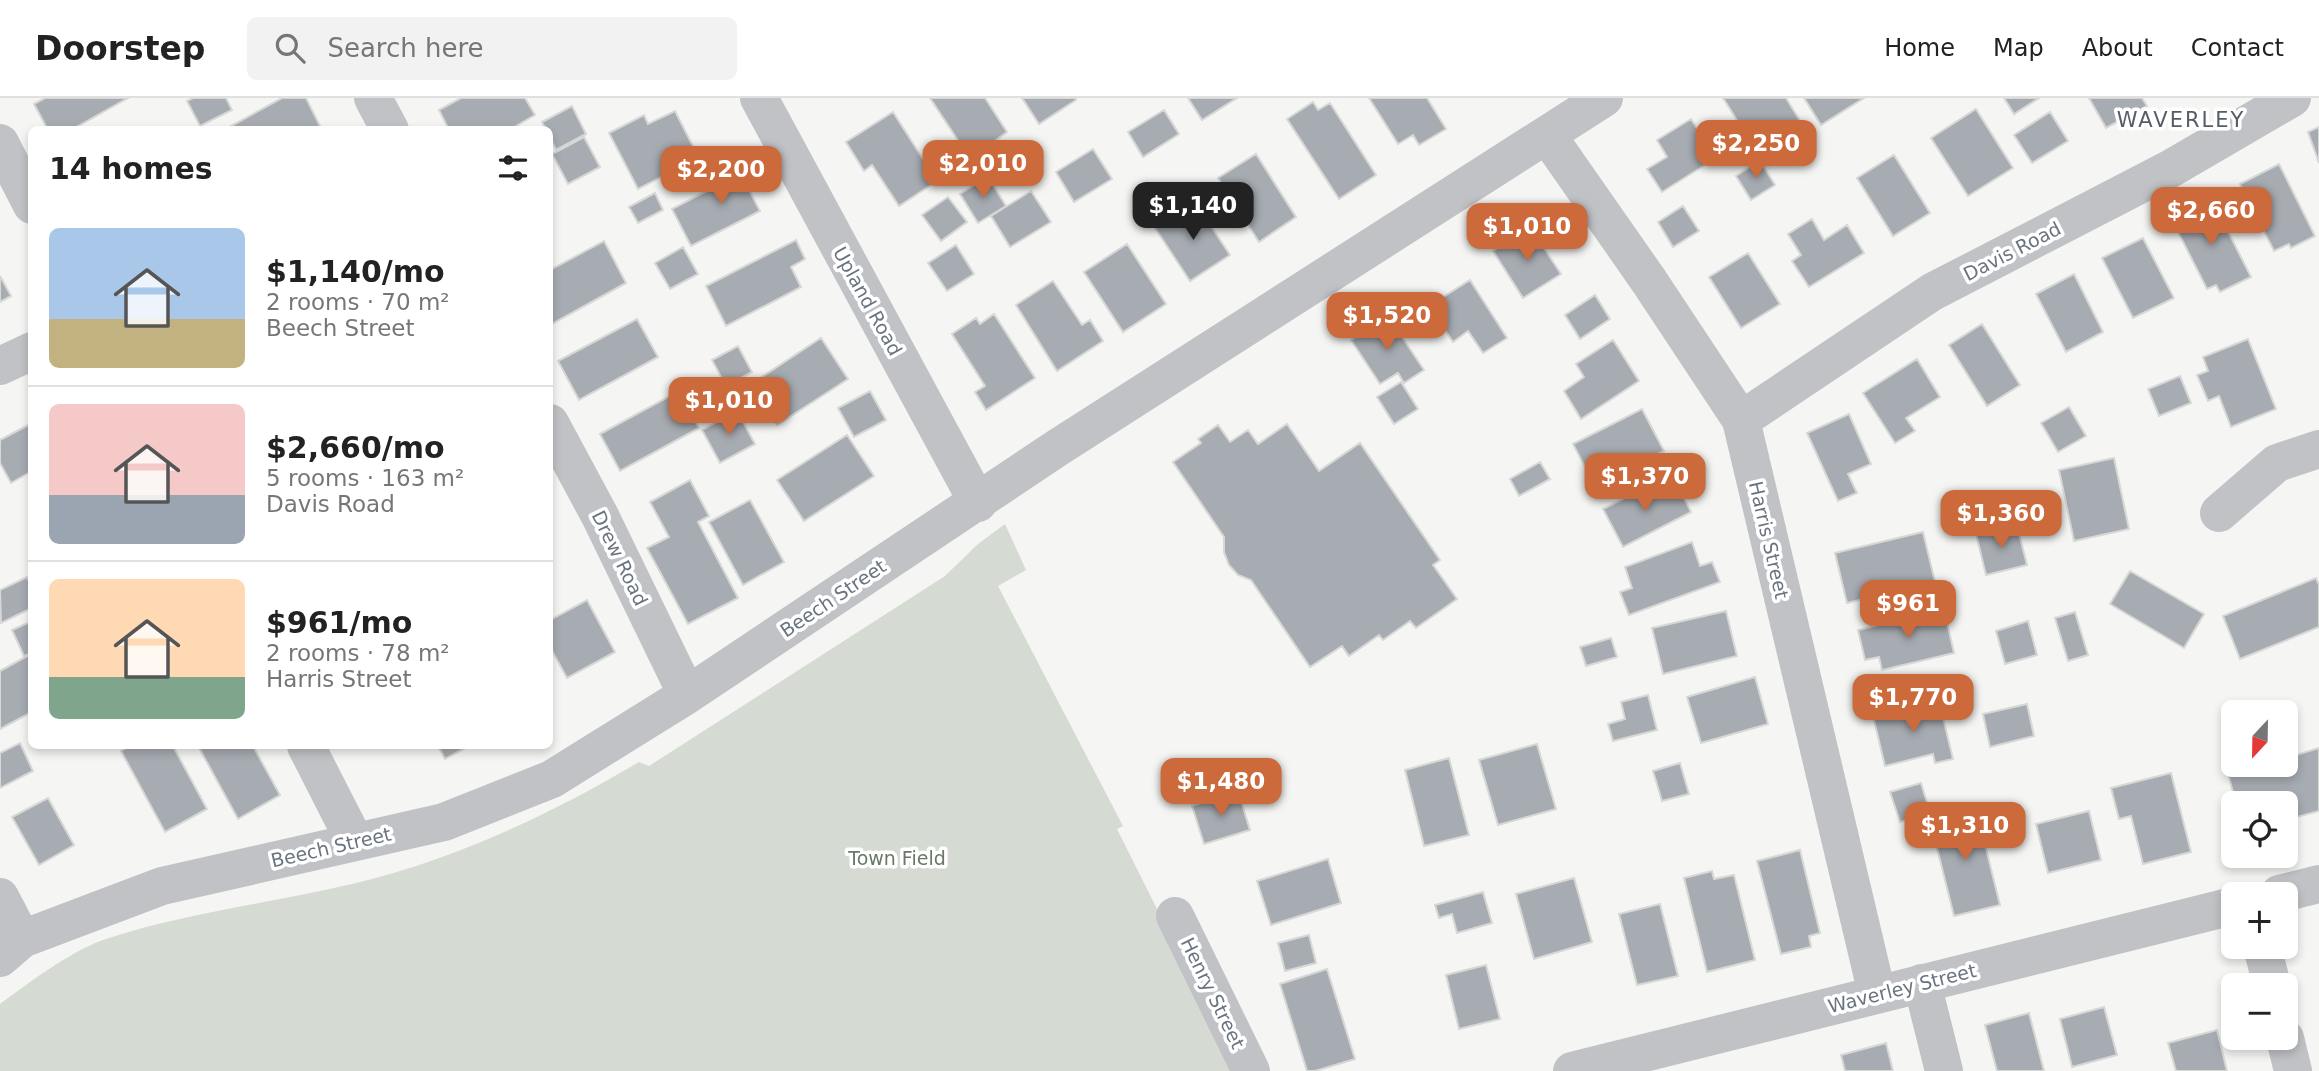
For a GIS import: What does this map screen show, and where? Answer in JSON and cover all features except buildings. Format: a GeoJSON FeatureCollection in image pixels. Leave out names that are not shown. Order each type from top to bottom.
{"type":"FeatureCollection","features":[{"type":"Feature","properties":{"kind":"street"},"geometry":{"type":"LineString","coordinates":[[373,98],[388,126]]}},
{"type":"Feature","properties":{"kind":"street","name":"Beech Street"},"geometry":{"type":"LineString","coordinates":[[11,948],[162,886],[444,822],[552,779],[687,695],[1057,448],[1604,98]]}},
{"type":"Feature","properties":{"kind":"street","name":"Davis Road"},"geometry":{"type":"LineString","coordinates":[[1741,420],[1932,292],[2170,169],[2292,98]]}},
{"type":"Feature","properties":{"kind":"street","name":"Upland Road"},"geometry":{"type":"LineString","coordinates":[[774,104],[978,503]]}},
{"type":"Feature","properties":{"kind":"street","name":"Harris Street"},"geometry":{"type":"LineString","coordinates":[[1547,135],[1649,281],[1741,420],[1877,995]]}},
{"type":"Feature","properties":{"kind":"street"},"geometry":{"type":"LineString","coordinates":[[0,143],[28,197]]}},
{"type":"Feature","properties":{"kind":"street"},"geometry":{"type":"LineString","coordinates":[[0,366],[28,353]]}},
{"type":"Feature","properties":{"kind":"street","name":"Drew Road"},"geometry":{"type":"LineString","coordinates":[[553,429],[600,516],[687,695]]}},
{"type":"Feature","properties":{"kind":"street"},"geometry":{"type":"LineString","coordinates":[[2219,513],[2277,463],[2319,449]]}},
{"type":"Feature","properties":{"kind":"street"},"geometry":{"type":"LineString","coordinates":[[308,749],[355,842]]}},
{"type":"Feature","properties":{"kind":"street"},"geometry":{"type":"LineString","coordinates":[[2298,889],[2319,884]]}},
{"type":"Feature","properties":{"kind":"street"},"geometry":{"type":"LineString","coordinates":[[0,897],[11,948]]}},
{"type":"Feature","properties":{"kind":"street","name":"Waverley Street"},"geometry":{"type":"LineString","coordinates":[[1572,1071],[2221,908]]}},
{"type":"Feature","properties":{"kind":"street","name":"Henry Street"},"geometry":{"type":"LineString","coordinates":[[1175,916],[1251,1071]]}},
{"type":"Feature","properties":{"kind":"street"},"geometry":{"type":"LineString","coordinates":[[1922,983],[1944,1071]]}},
{"type":"Feature","properties":{"kind":"street"},"geometry":{"type":"LineString","coordinates":[[2288,1050],[2293,1071]]}},
{"type":"Feature","properties":{"kind":"green space","name":"Town Field"},"geometry":{"type":"Polygon","coordinates":[[[1005,524],[1026,570],[998,586],[1123,826],[1117,829],[1238,1071],[0,1071],[0,1004],[81,950],[143,928],[349,885],[417,866],[515,827],[639,762],[649,766],[945,576],[978,544],[1005,524]]]}},
{"type":"Feature","properties":{"kind":"district","name":"WAVERLEY"},"geometry":{"type":"Point","coordinates":[2181,120]}}]}
